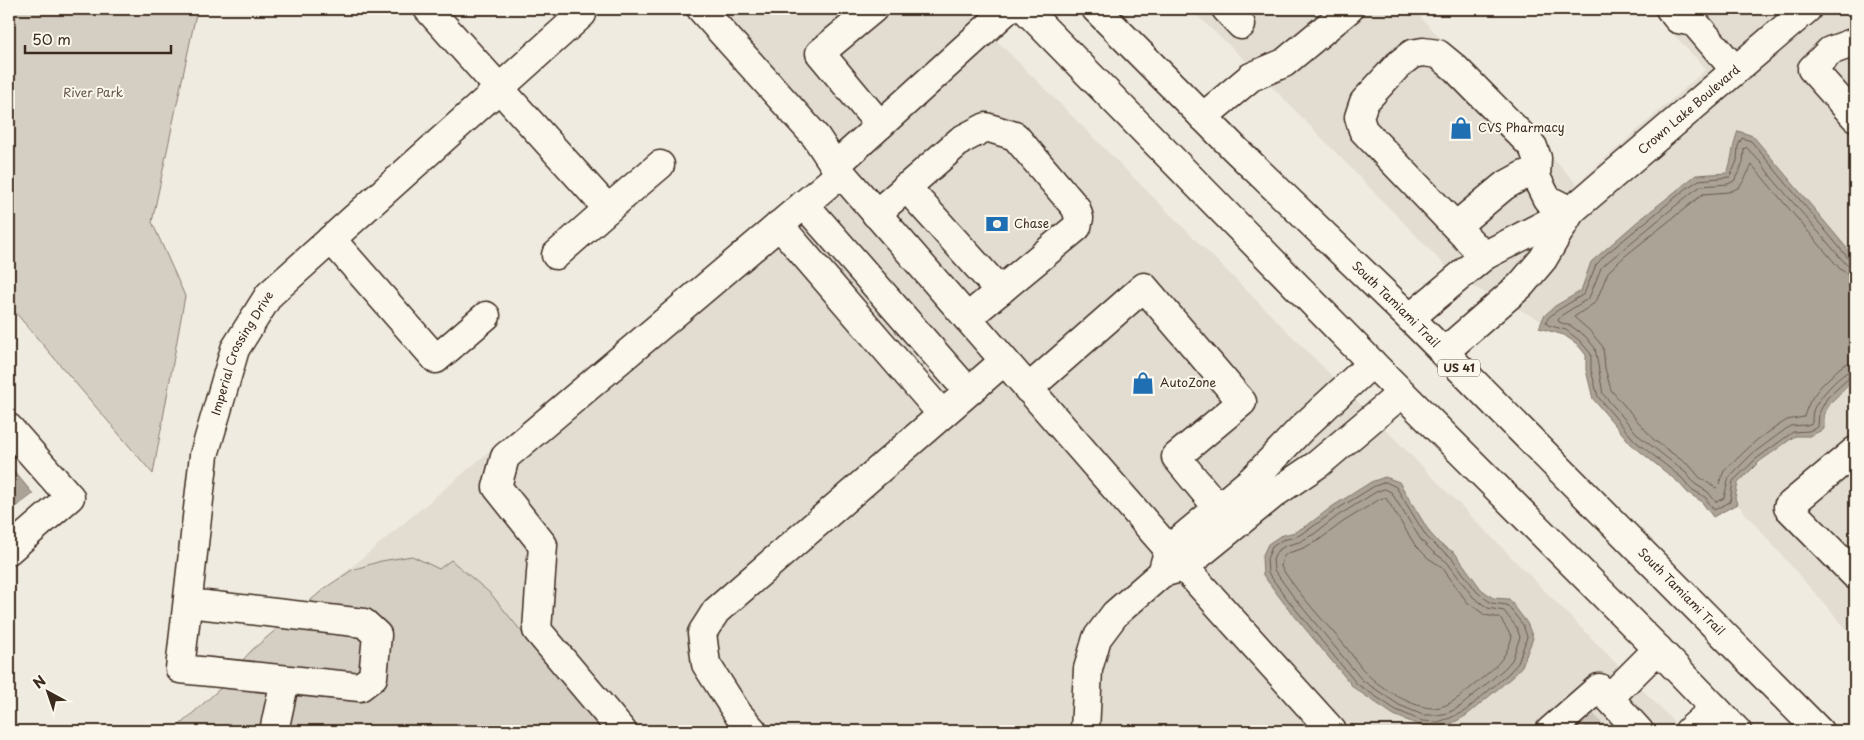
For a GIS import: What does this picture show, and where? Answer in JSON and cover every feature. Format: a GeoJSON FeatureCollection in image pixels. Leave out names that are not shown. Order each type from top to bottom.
{"type":"FeatureCollection","features":[{"type":"Feature","properties":{"kind":"main road"},"geometry":{"type":"LineString","coordinates":[[428,9],[608,209]]}},
{"type":"Feature","properties":{"kind":"main road"},"geometry":{"type":"LineString","coordinates":[[701,9],[816,137],[838,170],[1028,389],[1172,563],[1332,731]]}},
{"type":"Feature","properties":{"kind":"main road"},"geometry":{"type":"LineString","coordinates":[[873,9],[820,53],[880,125]]}},
{"type":"Feature","properties":{"kind":"main road"},"geometry":{"type":"LineString","coordinates":[[622,731],[537,630],[543,545],[497,487],[505,457],[804,204],[880,125],[1008,9]]}},
{"type":"Feature","properties":{"kind":"main road"},"geometry":{"type":"LineString","coordinates":[[1025,9],[1737,731]]}},
{"type":"Feature","properties":{"kind":"main road","name":"South Tamiami Trail"},"geometry":{"type":"LineString","coordinates":[[1096,9],[1203,117],[1410,318],[1819,731]]}},
{"type":"Feature","properties":{"kind":"main road"},"geometry":{"type":"LineString","coordinates":[[1203,117],[1251,77],[1284,63],[1349,9]]}},
{"type":"Feature","properties":{"kind":"main road"},"geometry":{"type":"LineString","coordinates":[[1670,9],[1678,19],[1702,15],[1734,70]]}},
{"type":"Feature","properties":{"kind":"main road","name":"Crown Lake Boulevard"},"geometry":{"type":"LineString","coordinates":[[1410,318],[1484,256],[1571,212],[1806,9]]}},
{"type":"Feature","properties":{"kind":"main road","name":"Imperial Crossing Drive"},"geometry":{"type":"LineString","coordinates":[[285,680],[180,669],[204,455],[235,349],[269,295],[582,14]]}},
{"type":"Feature","properties":{"kind":"main road"},"geometry":{"type":"LineString","coordinates":[[1855,42],[1830,51],[1812,69],[1855,117]]}},
{"type":"Feature","properties":{"kind":"main road"},"geometry":{"type":"LineString","coordinates":[[1484,256],[1363,130],[1359,117],[1364,102],[1412,54],[1423,52],[1438,54],[1455,68],[1533,147],[1537,158],[1536,177],[1547,198],[1571,212]]}},
{"type":"Feature","properties":{"kind":"main road"},"geometry":{"type":"LineString","coordinates":[[876,214],[961,140],[986,127],[1015,136],[1076,208],[1079,218],[1078,227],[967,318]]}},
{"type":"Feature","properties":{"kind":"main road"},"geometry":{"type":"LineString","coordinates":[[556,255],[660,165]]}},
{"type":"Feature","properties":{"kind":"main road"},"geometry":{"type":"LineString","coordinates":[[1456,226],[1504,186],[1524,175],[1536,177]]}},
{"type":"Feature","properties":{"kind":"main road"},"geometry":{"type":"LineString","coordinates":[[906,187],[1000,291]]}},
{"type":"Feature","properties":{"kind":"main road"},"geometry":{"type":"LineString","coordinates":[[804,204],[968,391]]}},
{"type":"Feature","properties":{"kind":"main road","name":"Crown Lake Boulevard"},"geometry":{"type":"LineString","coordinates":[[1444,353],[1521,285],[1542,260],[1571,212]]}},
{"type":"Feature","properties":{"kind":"main road"},"geometry":{"type":"LineString","coordinates":[[779,225],[942,414]]}},
{"type":"Feature","properties":{"kind":"main road"},"geometry":{"type":"LineString","coordinates":[[331,239],[436,359],[486,316]]}},
{"type":"Feature","properties":{"kind":"main road"},"geometry":{"type":"LineString","coordinates":[[1028,389],[1144,287],[1242,402],[1176,457],[1218,508]]}},
{"type":"Feature","properties":{"kind":"main road"},"geometry":{"type":"LineString","coordinates":[[753,731],[738,714],[706,664],[702,633],[716,611],[1004,361]]}},
{"type":"Feature","properties":{"kind":"main road"},"geometry":{"type":"LineString","coordinates":[[1172,563],[1218,508],[1253,479],[1301,428],[1372,363]]}},
{"type":"Feature","properties":{"kind":"main road"},"geometry":{"type":"LineString","coordinates":[[1085,731],[1088,670],[1097,638],[1115,614],[1172,563],[1318,464],[1402,392]]}},
{"type":"Feature","properties":{"kind":"main road"},"geometry":{"type":"LineString","coordinates":[[9,428],[70,497],[9,550]]}},
{"type":"Feature","properties":{"kind":"main road"},"geometry":{"type":"LineString","coordinates":[[1855,451],[1788,507],[1855,575]]}},
{"type":"Feature","properties":{"kind":"main road"},"geometry":{"type":"LineString","coordinates":[[188,603],[364,624],[377,635],[373,677],[360,687],[285,680],[274,731]]}},
{"type":"Feature","properties":{"kind":"main road"},"geometry":{"type":"LineString","coordinates":[[1550,731],[1599,688],[1621,719],[1658,649]]}},
{"type":"Feature","properties":{"kind":"main road"},"geometry":{"type":"LineString","coordinates":[[1689,731],[1715,708]]}},
{"type":"Feature","properties":{"kind":"shaded area"},"geometry":{"type":"Polygon","coordinates":[[[689,9],[965,9],[1389,433],[1683,731],[602,731],[491,594],[451,560],[439,569],[381,561],[352,570],[335,581],[833,163],[689,9]],[[1399,482],[1346,499],[1295,532],[1280,536],[1262,557],[1262,572],[1284,603],[1354,688],[1394,715],[1421,726],[1438,727],[1453,723],[1467,715],[1512,677],[1522,666],[1533,638],[1527,623],[1509,599],[1493,598],[1481,589],[1455,553],[1440,544],[1429,533],[1399,482]]]}},
{"type":"Feature","properties":{"kind":"shaded area"},"geometry":{"type":"Polygon","coordinates":[[[1190,9],[1413,9],[1577,184],[1706,69],[1650,9],[1855,9],[1855,258],[1753,136],[1738,131],[1733,145],[1733,160],[1727,173],[1696,175],[1684,184],[1637,222],[1587,277],[1581,291],[1544,316],[1542,321],[1458,279],[1259,73],[1190,9]]]}},
{"type":"Feature","properties":{"kind":"shaded area"},"geometry":{"type":"Polygon","coordinates":[[[1855,379],[1855,632],[1849,632],[1737,504],[1735,498],[1738,483],[1771,453],[1795,436],[1810,436],[1832,401],[1855,379]]]}},
{"type":"Feature","properties":{"kind":"green space","name":"River Park"},"geometry":{"type":"Polygon","coordinates":[[[9,9],[197,9],[152,222],[185,296],[153,474],[9,305],[9,9]]]}},
{"type":"Feature","properties":{"kind":"green space"},"geometry":{"type":"Polygon","coordinates":[[[412,556],[439,569],[451,560],[491,594],[602,731],[173,731],[225,684],[231,673],[252,650],[325,588],[352,570],[381,561],[412,556]]]}},
{"type":"Feature","properties":{"kind":"water"},"geometry":{"type":"Polygon","coordinates":[[[1738,131],[1753,136],[1855,258],[1855,379],[1832,401],[1824,414],[1824,429],[1810,436],[1795,436],[1759,462],[1738,483],[1735,498],[1737,504],[1713,517],[1701,501],[1688,493],[1678,482],[1631,444],[1593,399],[1586,370],[1586,355],[1577,344],[1564,335],[1539,328],[1544,316],[1555,306],[1581,291],[1591,262],[1637,222],[1696,175],[1727,173],[1738,131]]]}},
{"type":"Feature","properties":{"kind":"water"},"geometry":{"type":"Polygon","coordinates":[[[9,465],[33,494],[9,512],[9,465]]]}},
{"type":"Feature","properties":{"kind":"water"},"geometry":{"type":"Polygon","coordinates":[[[1385,477],[1399,482],[1430,533],[1440,544],[1455,553],[1481,589],[1493,598],[1509,599],[1527,623],[1533,638],[1522,666],[1512,677],[1467,715],[1453,723],[1438,727],[1421,726],[1394,715],[1354,688],[1263,575],[1262,557],[1268,544],[1280,536],[1295,532],[1309,524],[1371,482],[1385,477]]]}},
{"type":"Feature","properties":{"kind":"tunnel"},"geometry":{"type":"LineString","coordinates":[[1589,731],[1600,721]]}},
{"type":"Feature","properties":{"kind":"place","name":"CVS Pharmacy"},"geometry":{"type":"Point","coordinates":[1461,128]}},
{"type":"Feature","properties":{"kind":"place","name":"Chase"},"geometry":{"type":"Point","coordinates":[997,224]}},
{"type":"Feature","properties":{"kind":"place","name":"AutoZone"},"geometry":{"type":"Point","coordinates":[1143,383]}}]}
